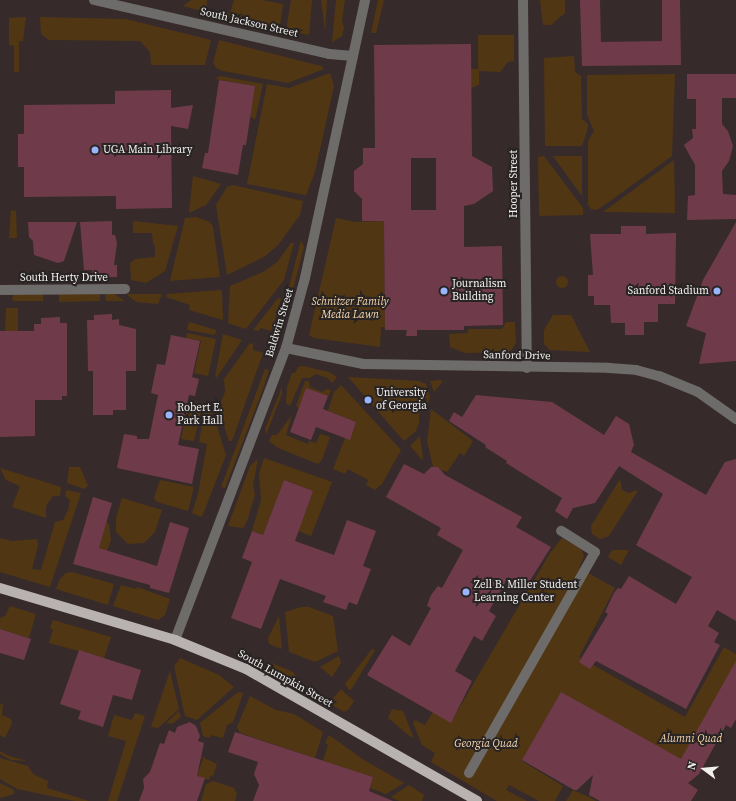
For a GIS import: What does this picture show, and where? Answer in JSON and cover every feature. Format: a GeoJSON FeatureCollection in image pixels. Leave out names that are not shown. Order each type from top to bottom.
{"type":"FeatureCollection","features":[{"type":"Feature","properties":{"kind":"main road","name":"South Lumpkin Street"},"geometry":{"type":"LineString","coordinates":[[0,588],[175,640],[246,669],[472,800]]}},
{"type":"Feature","properties":{"kind":"street","name":"South Jackson Street"},"geometry":{"type":"LineString","coordinates":[[94,0],[329,54],[354,56]]}},
{"type":"Feature","properties":{"kind":"street","name":"Baldwin Street"},"geometry":{"type":"LineString","coordinates":[[175,640],[286,348],[305,278],[365,0]]}},
{"type":"Feature","properties":{"kind":"street","name":"Hooper Street"},"geometry":{"type":"LineString","coordinates":[[522,0],[527,368]]}},
{"type":"Feature","properties":{"kind":"street","name":"South Herty Drive"},"geometry":{"type":"LineString","coordinates":[[1,290],[125,289]]}},
{"type":"Feature","properties":{"kind":"street","name":"Sanford Drive"},"geometry":{"type":"LineString","coordinates":[[286,348],[363,364],[527,368],[609,368],[636,370],[664,378],[698,392],[736,419]]}},
{"type":"Feature","properties":{"kind":"street"},"geometry":{"type":"LineString","coordinates":[[469,773],[595,552],[561,531]]}},
{"type":"Feature","properties":{"kind":"shaded area","name":"University of Georgia"},"geometry":{"type":"Polygon","coordinates":[[[0,0],[736,0],[736,801],[0,801],[0,0]]]}},
{"type":"Feature","properties":{"kind":"green space"},"geometry":{"type":"Polygon","coordinates":[[[191,0],[207,0],[206,12],[183,6],[191,0]]]}},
{"type":"Feature","properties":{"kind":"green space"},"geometry":{"type":"Polygon","coordinates":[[[234,0],[262,0],[283,4],[280,26],[277,28],[224,16],[225,12],[230,13],[234,0]]]}},
{"type":"Feature","properties":{"kind":"green space"},"geometry":{"type":"Polygon","coordinates":[[[291,0],[312,0],[309,35],[286,30],[291,0]]]}},
{"type":"Feature","properties":{"kind":"green space"},"geometry":{"type":"Polygon","coordinates":[[[321,0],[327,0],[325,31],[321,0]]]}},
{"type":"Feature","properties":{"kind":"green space"},"geometry":{"type":"Polygon","coordinates":[[[336,0],[345,0],[342,20],[344,28],[342,36],[332,42],[336,0]]]}},
{"type":"Feature","properties":{"kind":"green space"},"geometry":{"type":"Polygon","coordinates":[[[378,0],[384,0],[376,33],[371,33],[378,0]]]}},
{"type":"Feature","properties":{"kind":"green space"},"geometry":{"type":"Polygon","coordinates":[[[540,0],[565,0],[565,13],[551,25],[543,25],[540,0]]]}},
{"type":"Feature","properties":{"kind":"green space"},"geometry":{"type":"Polygon","coordinates":[[[26,17],[23,41],[19,41],[19,72],[14,72],[14,46],[9,45],[9,18],[26,17]]]}},
{"type":"Feature","properties":{"kind":"green space"},"geometry":{"type":"Polygon","coordinates":[[[40,17],[126,19],[211,40],[205,65],[151,65],[150,52],[140,41],[49,40],[41,34],[40,17]]]}},
{"type":"Feature","properties":{"kind":"green space"},"geometry":{"type":"Polygon","coordinates":[[[478,35],[514,35],[514,61],[508,62],[500,72],[479,71],[479,85],[471,88],[471,69],[478,69],[478,35]]]}},
{"type":"Feature","properties":{"kind":"green space"},"geometry":{"type":"Polygon","coordinates":[[[219,40],[321,66],[324,69],[288,83],[223,71],[216,68],[213,62],[219,40]]]}},
{"type":"Feature","properties":{"kind":"green space"},"geometry":{"type":"Polygon","coordinates":[[[574,56],[575,72],[581,76],[582,119],[588,124],[587,131],[582,146],[545,146],[544,58],[574,56]]]}},
{"type":"Feature","properties":{"kind":"green space"},"geometry":{"type":"Polygon","coordinates":[[[330,73],[334,86],[315,172],[306,195],[247,184],[267,84],[289,88],[330,73]]]}},
{"type":"Feature","properties":{"kind":"green space"},"geometry":{"type":"Polygon","coordinates":[[[675,74],[672,156],[597,210],[591,209],[588,205],[588,141],[594,131],[587,115],[587,75],[675,74]]]}},
{"type":"Feature","properties":{"kind":"green space"},"geometry":{"type":"Polygon","coordinates":[[[220,76],[263,84],[255,120],[250,116],[255,86],[215,79],[220,76]]]}},
{"type":"Feature","properties":{"kind":"green space"},"geometry":{"type":"Polygon","coordinates":[[[544,156],[583,208],[583,215],[540,216],[538,157],[544,156]]]}},
{"type":"Feature","properties":{"kind":"green space"},"geometry":{"type":"Polygon","coordinates":[[[553,156],[582,156],[582,196],[568,177],[553,156]]]}},
{"type":"Feature","properties":{"kind":"green space"},"geometry":{"type":"Polygon","coordinates":[[[674,160],[675,213],[603,212],[674,160]]]}},
{"type":"Feature","properties":{"kind":"green space"},"geometry":{"type":"Polygon","coordinates":[[[193,176],[221,184],[206,205],[189,213],[193,176]]]}},
{"type":"Feature","properties":{"kind":"green space"},"geometry":{"type":"Polygon","coordinates":[[[233,185],[303,201],[300,215],[278,245],[264,257],[227,275],[216,205],[227,187],[233,185]]]}},
{"type":"Feature","properties":{"kind":"green space"},"geometry":{"type":"Polygon","coordinates":[[[11,210],[16,211],[17,238],[9,238],[11,210]]]}},
{"type":"Feature","properties":{"kind":"green space"},"geometry":{"type":"Polygon","coordinates":[[[196,217],[210,222],[213,227],[220,277],[170,281],[185,218],[196,217]]]}},
{"type":"Feature","properties":{"kind":"green space","name":"Schnitzer Family Media Lawn"},"geometry":{"type":"Polygon","coordinates":[[[336,218],[356,222],[384,221],[385,327],[381,327],[380,347],[314,338],[309,335],[336,218]]]}},
{"type":"Feature","properties":{"kind":"green space"},"geometry":{"type":"Polygon","coordinates":[[[133,221],[178,226],[165,271],[146,283],[131,280],[130,263],[135,259],[155,257],[155,245],[153,244],[152,233],[133,233],[133,221]]]}},
{"type":"Feature","properties":{"kind":"green space"},"geometry":{"type":"Polygon","coordinates":[[[301,240],[304,247],[284,324],[280,322],[301,240]]]}},
{"type":"Feature","properties":{"kind":"green space"},"geometry":{"type":"Polygon","coordinates":[[[291,243],[294,243],[284,280],[246,329],[228,323],[230,286],[263,272],[277,262],[291,243]]]}},
{"type":"Feature","properties":{"kind":"green space"},"geometry":{"type":"Polygon","coordinates":[[[560,276],[564,276],[568,282],[564,288],[560,288],[556,284],[556,280],[560,276]]]}},
{"type":"Feature","properties":{"kind":"green space"},"geometry":{"type":"Polygon","coordinates":[[[222,291],[223,320],[189,310],[190,305],[166,297],[167,294],[222,291]]]}},
{"type":"Feature","properties":{"kind":"green space"},"geometry":{"type":"Polygon","coordinates":[[[43,294],[43,301],[13,301],[12,298],[14,295],[43,294]]]}},
{"type":"Feature","properties":{"kind":"green space"},"geometry":{"type":"Polygon","coordinates":[[[59,294],[100,294],[100,301],[59,302],[59,294]]]}},
{"type":"Feature","properties":{"kind":"green space"},"geometry":{"type":"Polygon","coordinates":[[[105,294],[115,294],[125,301],[106,301],[105,294]]]}},
{"type":"Feature","properties":{"kind":"green space"},"geometry":{"type":"Polygon","coordinates":[[[126,294],[162,294],[158,304],[136,302],[126,294]]]}},
{"type":"Feature","properties":{"kind":"green space"},"geometry":{"type":"Polygon","coordinates":[[[278,298],[281,299],[271,331],[261,328],[258,331],[253,330],[278,298]]]}},
{"type":"Feature","properties":{"kind":"green space"},"geometry":{"type":"Polygon","coordinates":[[[6,308],[18,308],[18,331],[5,331],[6,308]]]}},
{"type":"Feature","properties":{"kind":"green space"},"geometry":{"type":"Polygon","coordinates":[[[553,315],[571,315],[590,352],[550,350],[544,344],[544,330],[553,315]]]}},
{"type":"Feature","properties":{"kind":"green space"},"geometry":{"type":"Polygon","coordinates":[[[189,322],[216,330],[215,335],[187,330],[189,322]]]}},
{"type":"Feature","properties":{"kind":"green space"},"geometry":{"type":"Polygon","coordinates":[[[506,322],[515,322],[516,342],[513,348],[508,352],[465,353],[450,347],[449,334],[468,333],[468,329],[502,329],[506,322]]]}},
{"type":"Feature","properties":{"kind":"green space"},"geometry":{"type":"Polygon","coordinates":[[[187,333],[216,339],[208,376],[194,373],[201,341],[186,338],[187,333]]]}},
{"type":"Feature","properties":{"kind":"green space"},"geometry":{"type":"Polygon","coordinates":[[[223,334],[242,340],[217,377],[215,377],[223,334]]]}},
{"type":"Feature","properties":{"kind":"green space"},"geometry":{"type":"Polygon","coordinates":[[[250,343],[253,344],[253,350],[263,353],[232,441],[229,441],[218,408],[225,392],[224,379],[250,343]]]}},
{"type":"Feature","properties":{"kind":"green space"},"geometry":{"type":"Polygon","coordinates":[[[303,366],[329,372],[337,377],[332,383],[328,378],[316,374],[310,378],[302,378],[290,406],[286,403],[287,387],[292,373],[295,373],[298,367],[303,366]]]}},
{"type":"Feature","properties":{"kind":"green space"},"geometry":{"type":"Polygon","coordinates":[[[265,369],[269,370],[263,389],[225,488],[221,487],[265,369]]]}},
{"type":"Feature","properties":{"kind":"green space"},"geometry":{"type":"Polygon","coordinates":[[[348,377],[419,381],[426,384],[430,398],[425,408],[419,410],[419,423],[416,431],[404,441],[348,377]]]}},
{"type":"Feature","properties":{"kind":"green space"},"geometry":{"type":"Polygon","coordinates":[[[440,380],[443,381],[434,392],[430,381],[440,380]]]}},
{"type":"Feature","properties":{"kind":"green space"},"geometry":{"type":"Polygon","coordinates":[[[305,381],[309,381],[310,387],[322,392],[327,389],[331,390],[328,397],[306,388],[299,408],[296,406],[305,381]]]}},
{"type":"Feature","properties":{"kind":"green space"},"geometry":{"type":"Polygon","coordinates":[[[341,385],[401,450],[382,484],[375,490],[366,485],[368,480],[348,469],[345,474],[333,469],[345,438],[350,439],[356,422],[328,411],[334,392],[341,385]]]}},
{"type":"Feature","properties":{"kind":"green space"},"geometry":{"type":"Polygon","coordinates":[[[282,387],[282,394],[266,435],[265,429],[282,387]]]}},
{"type":"Feature","properties":{"kind":"green space"},"geometry":{"type":"Polygon","coordinates":[[[188,403],[202,406],[194,441],[181,439],[188,403]]]}},
{"type":"Feature","properties":{"kind":"green space"},"geometry":{"type":"Polygon","coordinates":[[[205,406],[211,407],[226,455],[202,517],[192,513],[198,494],[207,444],[199,442],[205,406]]]}},
{"type":"Feature","properties":{"kind":"green space"},"geometry":{"type":"Polygon","coordinates":[[[431,409],[473,441],[464,456],[460,453],[447,472],[433,467],[427,441],[431,409]]]}},
{"type":"Feature","properties":{"kind":"green space"},"geometry":{"type":"Polygon","coordinates":[[[292,415],[286,435],[308,444],[309,441],[316,443],[320,434],[330,437],[322,460],[318,464],[278,448],[269,441],[272,435],[277,435],[292,415]]]}},
{"type":"Feature","properties":{"kind":"green space"},"geometry":{"type":"Polygon","coordinates":[[[420,436],[423,458],[422,460],[410,446],[420,436]]]}},
{"type":"Feature","properties":{"kind":"green space"},"geometry":{"type":"Polygon","coordinates":[[[264,458],[332,482],[311,536],[298,531],[313,491],[284,480],[263,535],[252,531],[261,500],[259,474],[264,458]]]}},
{"type":"Feature","properties":{"kind":"green space"},"geometry":{"type":"Polygon","coordinates":[[[258,459],[253,485],[255,495],[247,521],[243,528],[228,526],[250,466],[258,459]]]}},
{"type":"Feature","properties":{"kind":"green space"},"geometry":{"type":"Polygon","coordinates":[[[69,467],[80,467],[88,486],[84,489],[67,483],[69,467]]]}},
{"type":"Feature","properties":{"kind":"green space"},"geometry":{"type":"Polygon","coordinates":[[[0,468],[61,487],[60,496],[53,496],[46,506],[46,518],[12,507],[20,486],[6,480],[0,468]]]}},
{"type":"Feature","properties":{"kind":"green space"},"geometry":{"type":"Polygon","coordinates":[[[620,479],[622,490],[629,493],[637,490],[637,492],[609,536],[600,539],[592,534],[591,526],[620,479]]]}},
{"type":"Feature","properties":{"kind":"green space"},"geometry":{"type":"Polygon","coordinates":[[[160,480],[194,487],[188,511],[157,502],[154,498],[160,480]]]}},
{"type":"Feature","properties":{"kind":"green space"},"geometry":{"type":"Polygon","coordinates":[[[66,490],[81,493],[50,587],[0,572],[0,538],[12,541],[37,539],[38,546],[32,569],[41,570],[55,522],[63,520],[68,510],[70,500],[65,496],[66,490]]]}},
{"type":"Feature","properties":{"kind":"green space"},"geometry":{"type":"Polygon","coordinates":[[[122,498],[162,510],[155,532],[144,543],[128,544],[116,532],[116,518],[122,498]]]}},
{"type":"Feature","properties":{"kind":"green space"},"geometry":{"type":"Polygon","coordinates":[[[106,522],[109,524],[111,540],[107,551],[99,548],[106,522]]]}},
{"type":"Feature","properties":{"kind":"green space","name":"Georgia Quad"},"geometry":{"type":"Polygon","coordinates":[[[562,538],[581,549],[584,556],[579,568],[615,588],[579,657],[685,717],[724,647],[736,654],[736,707],[699,771],[561,692],[522,761],[563,786],[555,801],[539,801],[509,785],[506,790],[527,801],[497,801],[431,762],[435,753],[422,745],[413,723],[415,720],[425,725],[433,712],[451,722],[550,553],[562,538]]]}},
{"type":"Feature","properties":{"kind":"green space"},"geometry":{"type":"Polygon","coordinates":[[[612,550],[629,550],[621,565],[608,557],[612,550]]]}},
{"type":"Feature","properties":{"kind":"green space"},"geometry":{"type":"Polygon","coordinates":[[[72,572],[114,584],[108,605],[56,589],[60,579],[66,573],[72,572]]]}},
{"type":"Feature","properties":{"kind":"green space"},"geometry":{"type":"Polygon","coordinates":[[[121,585],[136,589],[137,587],[170,599],[165,615],[158,620],[113,606],[121,585]]]}},
{"type":"Feature","properties":{"kind":"green space"},"geometry":{"type":"Polygon","coordinates":[[[10,606],[36,614],[29,638],[0,629],[0,618],[5,616],[10,606]]]}},
{"type":"Feature","properties":{"kind":"green space"},"geometry":{"type":"Polygon","coordinates":[[[301,607],[309,607],[333,616],[338,651],[315,662],[289,652],[285,612],[301,607]]]}},
{"type":"Feature","properties":{"kind":"green space"},"geometry":{"type":"Polygon","coordinates":[[[279,616],[282,649],[269,644],[268,638],[279,616]]]}},
{"type":"Feature","properties":{"kind":"green space"},"geometry":{"type":"Polygon","coordinates":[[[53,620],[111,637],[104,658],[49,643],[53,630],[50,628],[53,620]]]}},
{"type":"Feature","properties":{"kind":"green space"},"geometry":{"type":"Polygon","coordinates":[[[372,649],[375,650],[351,690],[348,689],[345,684],[372,649]]]}},
{"type":"Feature","properties":{"kind":"green space"},"geometry":{"type":"Polygon","coordinates":[[[339,656],[341,663],[332,677],[320,667],[339,656]]]}},
{"type":"Feature","properties":{"kind":"green space"},"geometry":{"type":"Polygon","coordinates":[[[180,658],[219,675],[234,687],[197,720],[185,716],[174,666],[180,658]]]}},
{"type":"Feature","properties":{"kind":"green space"},"geometry":{"type":"Polygon","coordinates":[[[272,663],[293,672],[297,678],[297,686],[264,667],[272,663]]]}},
{"type":"Feature","properties":{"kind":"green space"},"geometry":{"type":"Polygon","coordinates":[[[170,671],[179,709],[158,728],[151,727],[170,671]]]}},
{"type":"Feature","properties":{"kind":"green space"},"geometry":{"type":"Polygon","coordinates":[[[341,689],[354,701],[348,710],[344,712],[322,699],[323,696],[330,702],[341,689]]]}},
{"type":"Feature","properties":{"kind":"green space"},"geometry":{"type":"Polygon","coordinates":[[[238,692],[243,693],[242,697],[233,722],[227,725],[223,738],[211,735],[209,738],[203,736],[200,723],[238,692]]]}},
{"type":"Feature","properties":{"kind":"green space"},"geometry":{"type":"Polygon","coordinates":[[[250,696],[276,710],[294,714],[323,732],[315,758],[240,733],[237,727],[250,696]]]}},
{"type":"Feature","properties":{"kind":"green space"},"geometry":{"type":"Polygon","coordinates":[[[3,703],[2,715],[11,719],[12,723],[5,738],[0,735],[0,705],[3,703]]]}},
{"type":"Feature","properties":{"kind":"green space"},"geometry":{"type":"Polygon","coordinates":[[[392,709],[403,711],[413,736],[412,738],[388,718],[392,709]]]}},
{"type":"Feature","properties":{"kind":"green space"},"geometry":{"type":"Polygon","coordinates":[[[179,711],[181,717],[172,724],[166,723],[179,711]]]}},
{"type":"Feature","properties":{"kind":"green space"},"geometry":{"type":"Polygon","coordinates":[[[135,713],[145,716],[117,801],[108,801],[126,741],[108,736],[114,715],[132,720],[135,713]]]}},
{"type":"Feature","properties":{"kind":"green space"},"geometry":{"type":"Polygon","coordinates":[[[329,735],[364,760],[404,783],[386,794],[370,788],[373,777],[323,761],[328,745],[325,743],[329,735]]]}},
{"type":"Feature","properties":{"kind":"green space"},"geometry":{"type":"Polygon","coordinates":[[[0,751],[9,756],[27,761],[11,760],[0,754],[0,751]]]}},
{"type":"Feature","properties":{"kind":"green space"},"geometry":{"type":"Polygon","coordinates":[[[200,756],[217,764],[213,776],[211,775],[209,780],[197,776],[203,759],[200,756]]]}},
{"type":"Feature","properties":{"kind":"green space"},"geometry":{"type":"Polygon","coordinates":[[[0,758],[28,766],[33,774],[48,781],[47,788],[89,801],[75,801],[17,789],[0,779],[0,758]]]}},
{"type":"Feature","properties":{"kind":"green space"},"geometry":{"type":"Polygon","coordinates":[[[213,781],[234,788],[237,794],[235,801],[201,801],[206,784],[213,781]]]}},
{"type":"Feature","properties":{"kind":"green space"},"geometry":{"type":"Polygon","coordinates":[[[0,783],[14,790],[14,794],[0,798],[0,783]]]}},
{"type":"Feature","properties":{"kind":"green space"},"geometry":{"type":"Polygon","coordinates":[[[409,785],[424,795],[422,801],[399,801],[391,797],[409,785]]]}},
{"type":"Feature","properties":{"kind":"green space"},"geometry":{"type":"Polygon","coordinates":[[[573,790],[589,797],[596,801],[566,801],[573,790]]]}},
{"type":"Feature","properties":{"kind":"building"},"geometry":{"type":"Polygon","coordinates":[[[580,0],[600,0],[601,42],[662,41],[662,0],[680,0],[681,65],[582,66],[580,0]]]}},
{"type":"Feature","properties":{"kind":"building"},"geometry":{"type":"Polygon","coordinates":[[[471,44],[472,156],[492,167],[493,191],[474,204],[464,206],[464,247],[502,246],[503,325],[464,326],[464,330],[417,330],[417,336],[406,336],[407,330],[385,330],[384,221],[362,221],[362,199],[354,191],[354,171],[363,164],[363,148],[375,148],[374,45],[471,44]],[[411,158],[411,210],[436,210],[436,158],[411,158]]]}},
{"type":"Feature","properties":{"kind":"building"},"geometry":{"type":"Polygon","coordinates":[[[687,74],[736,74],[736,98],[722,98],[722,124],[728,131],[733,146],[729,161],[722,171],[723,194],[736,195],[736,219],[687,220],[688,196],[695,195],[695,165],[684,145],[693,138],[692,129],[696,129],[696,99],[687,99],[687,74]]]}},
{"type":"Feature","properties":{"kind":"building"},"geometry":{"type":"Polygon","coordinates":[[[219,80],[255,86],[246,145],[243,145],[238,175],[202,168],[205,153],[208,153],[219,80]]]}},
{"type":"Feature","properties":{"kind":"building","name":"UGA Main Library"},"geometry":{"type":"Polygon","coordinates":[[[171,90],[171,108],[193,105],[188,129],[171,126],[172,208],[116,209],[116,196],[24,197],[24,167],[18,167],[18,134],[24,134],[24,105],[115,104],[115,91],[171,90]]]}},
{"type":"Feature","properties":{"kind":"building"},"geometry":{"type":"Polygon","coordinates":[[[112,221],[112,235],[115,235],[117,243],[114,265],[117,265],[117,277],[93,277],[92,270],[84,270],[80,222],[112,221]]]}},
{"type":"Feature","properties":{"kind":"building"},"geometry":{"type":"Polygon","coordinates":[[[28,222],[77,222],[64,261],[58,263],[34,255],[33,241],[29,237],[28,222]]]}},
{"type":"Feature","properties":{"kind":"building","name":"Sanford Stadium"},"geometry":{"type":"Polygon","coordinates":[[[736,222],[736,361],[699,364],[706,333],[686,326],[703,280],[736,222]]]}},
{"type":"Feature","properties":{"kind":"building"},"geometry":{"type":"Polygon","coordinates":[[[621,226],[646,226],[646,234],[676,233],[675,304],[658,304],[658,322],[644,322],[644,335],[625,335],[625,323],[611,323],[610,305],[594,305],[594,296],[588,296],[588,275],[593,275],[590,234],[621,234],[621,226]]]}},
{"type":"Feature","properties":{"kind":"building"},"geometry":{"type":"Polygon","coordinates":[[[112,314],[112,320],[119,319],[119,325],[136,329],[136,371],[126,371],[126,410],[113,410],[113,415],[93,415],[93,371],[88,371],[87,320],[94,320],[94,315],[112,314]]]}},
{"type":"Feature","properties":{"kind":"building"},"geometry":{"type":"Polygon","coordinates":[[[60,317],[60,323],[67,323],[67,396],[62,396],[62,400],[35,400],[35,436],[0,437],[0,331],[34,331],[34,324],[41,324],[41,318],[60,317]]]}},
{"type":"Feature","properties":{"kind":"building","name":"Robert E. Park Hall"},"geometry":{"type":"Polygon","coordinates":[[[171,335],[200,341],[192,377],[199,379],[195,396],[189,395],[178,445],[199,449],[192,484],[117,468],[124,434],[137,436],[137,439],[149,439],[158,395],[151,393],[157,364],[165,365],[171,335]]]}},
{"type":"Feature","properties":{"kind":"building"},"geometry":{"type":"Polygon","coordinates":[[[306,388],[328,396],[323,409],[356,422],[350,440],[316,427],[311,440],[290,432],[306,388]]]}},
{"type":"Feature","properties":{"kind":"building"},"geometry":{"type":"Polygon","coordinates":[[[476,395],[552,402],[604,435],[616,416],[629,424],[634,445],[631,452],[706,495],[725,462],[736,459],[736,621],[717,610],[708,626],[719,633],[714,642],[720,645],[686,709],[596,661],[590,669],[579,662],[608,614],[605,612],[614,593],[618,588],[621,589],[629,576],[676,604],[692,577],[636,545],[663,494],[619,466],[595,503],[573,508],[567,519],[555,511],[562,498],[506,463],[507,461],[485,447],[486,445],[449,421],[454,412],[462,417],[476,395]]]}},
{"type":"Feature","properties":{"kind":"building","name":"Zell B. Miller Student Learning Center"},"geometry":{"type":"Polygon","coordinates":[[[404,464],[424,474],[431,467],[438,467],[445,475],[522,517],[516,527],[551,547],[526,587],[508,577],[489,611],[496,616],[482,641],[474,636],[455,671],[472,681],[451,723],[367,675],[392,635],[410,646],[431,608],[427,606],[431,595],[438,586],[442,588],[463,550],[437,535],[441,528],[386,497],[404,464]]]}},
{"type":"Feature","properties":{"kind":"building"},"geometry":{"type":"Polygon","coordinates":[[[284,480],[313,491],[295,541],[334,555],[347,520],[376,531],[363,566],[371,569],[357,605],[349,602],[346,610],[323,602],[326,596],[280,579],[261,629],[231,618],[252,562],[242,558],[252,531],[263,535],[284,480]]]}},
{"type":"Feature","properties":{"kind":"building"},"geometry":{"type":"Polygon","coordinates":[[[93,497],[112,503],[99,548],[157,566],[170,522],[189,528],[169,593],[150,588],[150,585],[73,564],[93,497]]]}},
{"type":"Feature","properties":{"kind":"building"},"geometry":{"type":"Polygon","coordinates":[[[0,629],[31,639],[24,660],[0,653],[0,629]]]}},
{"type":"Feature","properties":{"kind":"building"},"geometry":{"type":"Polygon","coordinates":[[[79,650],[141,670],[132,700],[113,695],[103,727],[78,719],[81,711],[60,704],[79,650]]]}},
{"type":"Feature","properties":{"kind":"building"},"geometry":{"type":"Polygon","coordinates":[[[736,661],[736,719],[731,728],[726,725],[699,774],[688,783],[698,790],[691,801],[600,801],[589,795],[593,775],[577,790],[574,790],[522,760],[561,692],[681,759],[736,661]]]}},
{"type":"Feature","properties":{"kind":"building"},"geometry":{"type":"Polygon","coordinates":[[[190,722],[196,726],[200,736],[198,741],[204,743],[197,776],[205,778],[197,801],[139,801],[144,788],[143,779],[150,772],[160,743],[164,744],[169,730],[175,733],[177,727],[190,722]]]}},
{"type":"Feature","properties":{"kind":"building"},"geometry":{"type":"Polygon","coordinates":[[[235,732],[373,777],[369,791],[393,801],[253,801],[259,785],[254,774],[258,762],[228,752],[235,732]]]}},
{"type":"Feature","properties":{"kind":"place","name":"UGA Main Library"},"geometry":{"type":"Point","coordinates":[95,150]}},
{"type":"Feature","properties":{"kind":"place","name":"Journalism Building"},"geometry":{"type":"Point","coordinates":[444,291]}},
{"type":"Feature","properties":{"kind":"place","name":"Sanford Stadium"},"geometry":{"type":"Point","coordinates":[717,291]}},
{"type":"Feature","properties":{"kind":"place","name":"University of Georgia"},"geometry":{"type":"Point","coordinates":[368,400]}},
{"type":"Feature","properties":{"kind":"place","name":"Robert E. Park Hall"},"geometry":{"type":"Point","coordinates":[169,415]}},
{"type":"Feature","properties":{"kind":"place","name":"Zell B. Miller Student Learning Center"},"geometry":{"type":"Point","coordinates":[466,592]}},
{"type":"Feature","properties":{"kind":"park label","name":"Alumni Quad"},"geometry":{"type":"Point","coordinates":[691,739]}}]}
